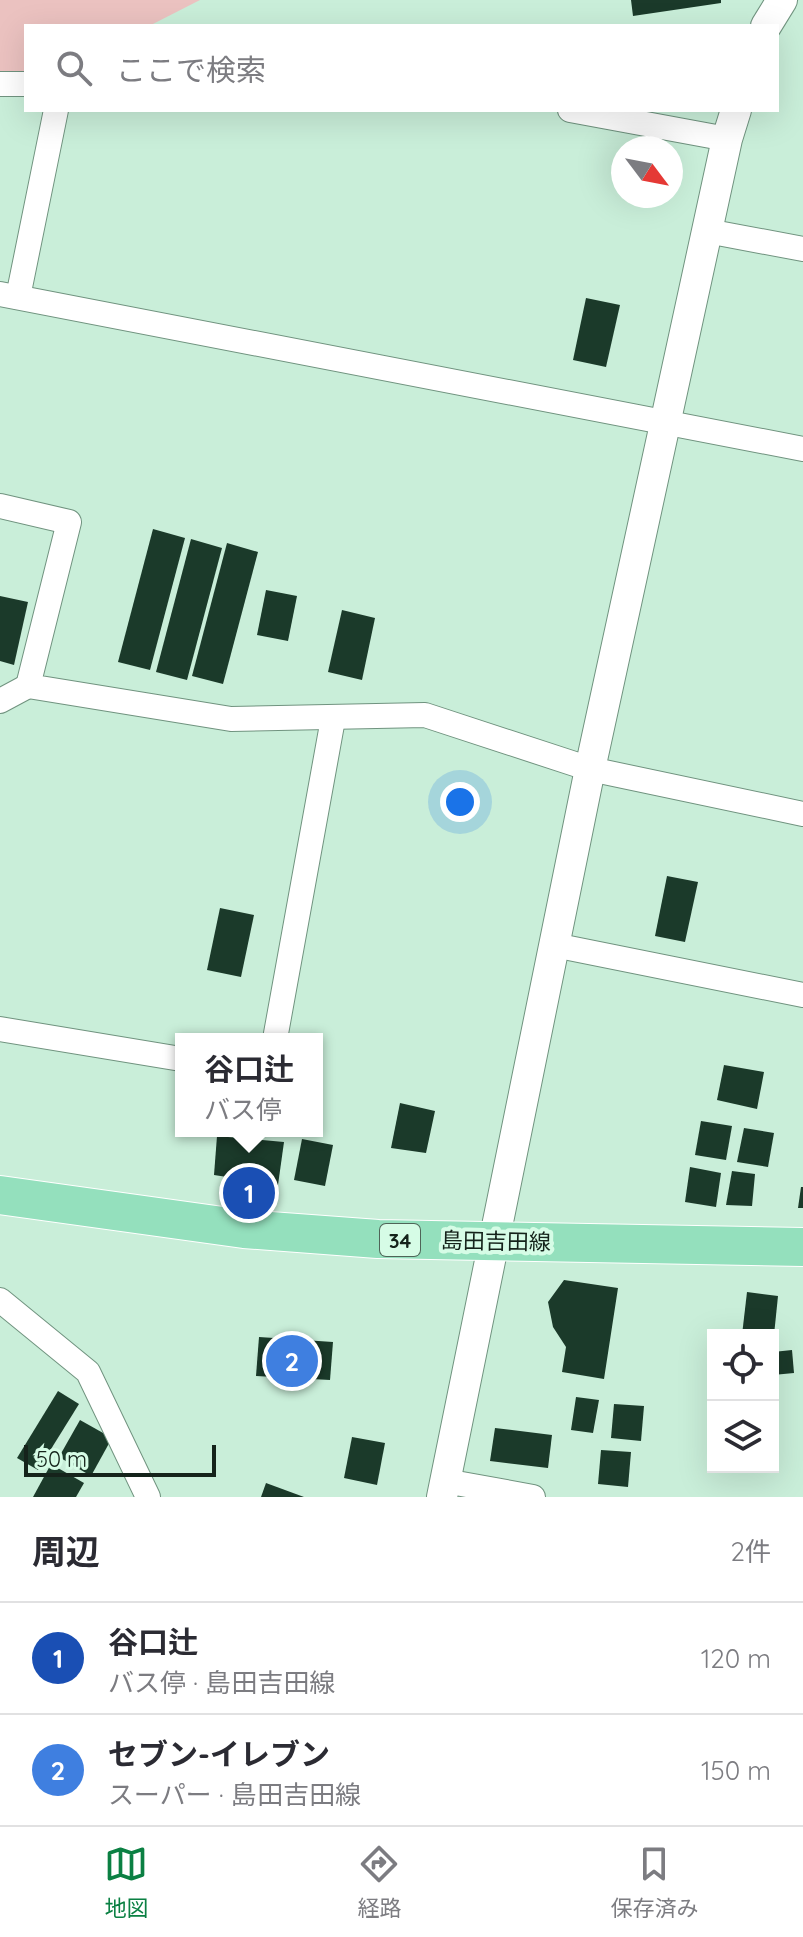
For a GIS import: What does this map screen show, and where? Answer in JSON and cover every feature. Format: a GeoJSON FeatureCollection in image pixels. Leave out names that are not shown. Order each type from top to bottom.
{"type":"FeatureCollection","features":[{"type":"Feature","properties":{"kind":"main road","name":"島田吉田線"},"geometry":{"type":"LineString","coordinates":[[0,1195],[244,1229],[378,1239],[803,1247]]}},
{"type":"Feature","properties":{"kind":"street"},"geometry":{"type":"LineString","coordinates":[[767,24],[782,0]]}},
{"type":"Feature","properties":{"kind":"street"},"geometry":{"type":"LineString","coordinates":[[0,84],[24,84]]}},
{"type":"Feature","properties":{"kind":"street"},"geometry":{"type":"LineString","coordinates":[[55,112],[9,295],[803,449]]}},
{"type":"Feature","properties":{"kind":"street"},"geometry":{"type":"LineString","coordinates":[[581,112],[727,139]]}},
{"type":"Feature","properties":{"kind":"street"},"geometry":{"type":"LineString","coordinates":[[533,1497],[444,1489],[590,769],[735,112]]}},
{"type":"Feature","properties":{"kind":"street"},"geometry":{"type":"LineString","coordinates":[[707,231],[803,249]]}},
{"type":"Feature","properties":{"kind":"street"},"geometry":{"type":"LineString","coordinates":[[0,506],[69,522],[28,686]]}},
{"type":"Feature","properties":{"kind":"street"},"geometry":{"type":"LineString","coordinates":[[0,701],[28,686],[231,719],[425,715],[590,769],[803,814]]}},
{"type":"Feature","properties":{"kind":"street"},"geometry":{"type":"LineString","coordinates":[[276,1033],[333,719]]}},
{"type":"Feature","properties":{"kind":"street"},"geometry":{"type":"LineString","coordinates":[[554,945],[803,995]]}},
{"type":"Feature","properties":{"kind":"street"},"geometry":{"type":"LineString","coordinates":[[0,1029],[175,1058]]}},
{"type":"Feature","properties":{"kind":"street"},"geometry":{"type":"LineString","coordinates":[[0,1300],[88,1372],[148,1497]]}},
{"type":"Feature","properties":{"kind":"shaded area"},"geometry":{"type":"Polygon","coordinates":[[[0,0],[200,0],[153,24],[24,24],[24,71],[0,72],[0,0]]]}},
{"type":"Feature","properties":{"kind":"building"},"geometry":{"type":"Polygon","coordinates":[[[631,0],[721,0],[721,3],[633,16],[631,0]]]}},
{"type":"Feature","properties":{"kind":"building"},"geometry":{"type":"Polygon","coordinates":[[[586,298],[620,305],[606,367],[573,360],[586,298]]]}},
{"type":"Feature","properties":{"kind":"building"},"geometry":{"type":"Polygon","coordinates":[[[153,529],[185,538],[150,670],[118,662],[153,529]]]}},
{"type":"Feature","properties":{"kind":"building"},"geometry":{"type":"Polygon","coordinates":[[[191,539],[222,548],[187,680],[156,672],[191,539]]]}},
{"type":"Feature","properties":{"kind":"building"},"geometry":{"type":"Polygon","coordinates":[[[227,543],[258,552],[223,684],[192,676],[227,543]]]}},
{"type":"Feature","properties":{"kind":"building"},"geometry":{"type":"Polygon","coordinates":[[[266,590],[297,596],[288,641],[257,635],[266,590]]]}},
{"type":"Feature","properties":{"kind":"building"},"geometry":{"type":"Polygon","coordinates":[[[0,596],[28,602],[14,665],[0,661],[0,596]]]}},
{"type":"Feature","properties":{"kind":"building"},"geometry":{"type":"Polygon","coordinates":[[[342,610],[375,618],[362,680],[328,672],[342,610]]]}},
{"type":"Feature","properties":{"kind":"building"},"geometry":{"type":"Polygon","coordinates":[[[667,876],[698,882],[685,942],[655,936],[667,876]]]}},
{"type":"Feature","properties":{"kind":"building"},"geometry":{"type":"Polygon","coordinates":[[[220,908],[254,915],[241,977],[207,970],[220,908]]]}},
{"type":"Feature","properties":{"kind":"building"},"geometry":{"type":"Polygon","coordinates":[[[724,1065],[764,1072],[757,1109],[717,1100],[724,1065]]]}},
{"type":"Feature","properties":{"kind":"building"},"geometry":{"type":"Polygon","coordinates":[[[400,1103],[435,1111],[426,1153],[391,1148],[400,1103]]]}},
{"type":"Feature","properties":{"kind":"building"},"geometry":{"type":"Polygon","coordinates":[[[701,1121],[732,1126],[726,1160],[695,1155],[701,1121]]]}},
{"type":"Feature","properties":{"kind":"building"},"geometry":{"type":"Polygon","coordinates":[[[744,1128],[774,1133],[768,1167],[737,1162],[744,1128]]]}},
{"type":"Feature","properties":{"kind":"building"},"geometry":{"type":"Polygon","coordinates":[[[217,1137],[284,1142],[278,1185],[214,1175],[217,1137]]]}},
{"type":"Feature","properties":{"kind":"building"},"geometry":{"type":"Polygon","coordinates":[[[302,1139],[333,1145],[325,1186],[294,1180],[302,1139]]]}},
{"type":"Feature","properties":{"kind":"building"},"geometry":{"type":"Polygon","coordinates":[[[690,1167],[721,1173],[716,1207],[685,1202],[690,1167]]]}},
{"type":"Feature","properties":{"kind":"building"},"geometry":{"type":"Polygon","coordinates":[[[732,1171],[755,1174],[752,1206],[726,1205],[732,1171]]]}},
{"type":"Feature","properties":{"kind":"building"},"geometry":{"type":"Polygon","coordinates":[[[801,1187],[803,1208],[798,1208],[801,1187]]]}},
{"type":"Feature","properties":{"kind":"building"},"geometry":{"type":"Polygon","coordinates":[[[564,1280],[618,1288],[604,1379],[562,1372],[566,1347],[553,1327],[548,1302],[564,1280]]]}},
{"type":"Feature","properties":{"kind":"building"},"geometry":{"type":"Polygon","coordinates":[[[747,1292],[778,1296],[775,1329],[743,1329],[747,1292]]]}},
{"type":"Feature","properties":{"kind":"building"},"geometry":{"type":"Polygon","coordinates":[[[259,1337],[333,1342],[330,1380],[256,1376],[259,1337]]]}},
{"type":"Feature","properties":{"kind":"building"},"geometry":{"type":"Polygon","coordinates":[[[792,1350],[794,1373],[779,1374],[779,1351],[792,1350]]]}},
{"type":"Feature","properties":{"kind":"building"},"geometry":{"type":"Polygon","coordinates":[[[58,1391],[79,1404],[38,1470],[17,1458],[58,1391]]]}},
{"type":"Feature","properties":{"kind":"building"},"geometry":{"type":"Polygon","coordinates":[[[576,1397],[599,1400],[593,1433],[571,1430],[576,1397]]]}},
{"type":"Feature","properties":{"kind":"building"},"geometry":{"type":"Polygon","coordinates":[[[614,1404],[644,1406],[641,1441],[611,1438],[614,1404]]]}},
{"type":"Feature","properties":{"kind":"building"},"geometry":{"type":"Polygon","coordinates":[[[80,1420],[112,1438],[91,1476],[59,1457],[80,1420]]]}},
{"type":"Feature","properties":{"kind":"building"},"geometry":{"type":"Polygon","coordinates":[[[495,1428],[552,1435],[548,1468],[490,1461],[495,1428]]]}},
{"type":"Feature","properties":{"kind":"building"},"geometry":{"type":"Polygon","coordinates":[[[352,1437],[385,1443],[377,1485],[344,1478],[352,1437]]]}},
{"type":"Feature","properties":{"kind":"building"},"geometry":{"type":"Polygon","coordinates":[[[601,1450],[631,1452],[628,1487],[598,1484],[601,1450]]]}},
{"type":"Feature","properties":{"kind":"building"},"geometry":{"type":"Polygon","coordinates":[[[51,1464],[84,1483],[76,1497],[33,1497],[51,1464]]]}},
{"type":"Feature","properties":{"kind":"building"},"geometry":{"type":"Polygon","coordinates":[[[266,1483],[304,1497],[261,1497],[266,1483]]]}},
{"type":"Feature","properties":{"kind":"place","name":"谷口辻"},"geometry":{"type":"Point","coordinates":[249,1193]}},
{"type":"Feature","properties":{"kind":"place","name":"セブン-イレブン"},"geometry":{"type":"Point","coordinates":[292,1361]}}]}
